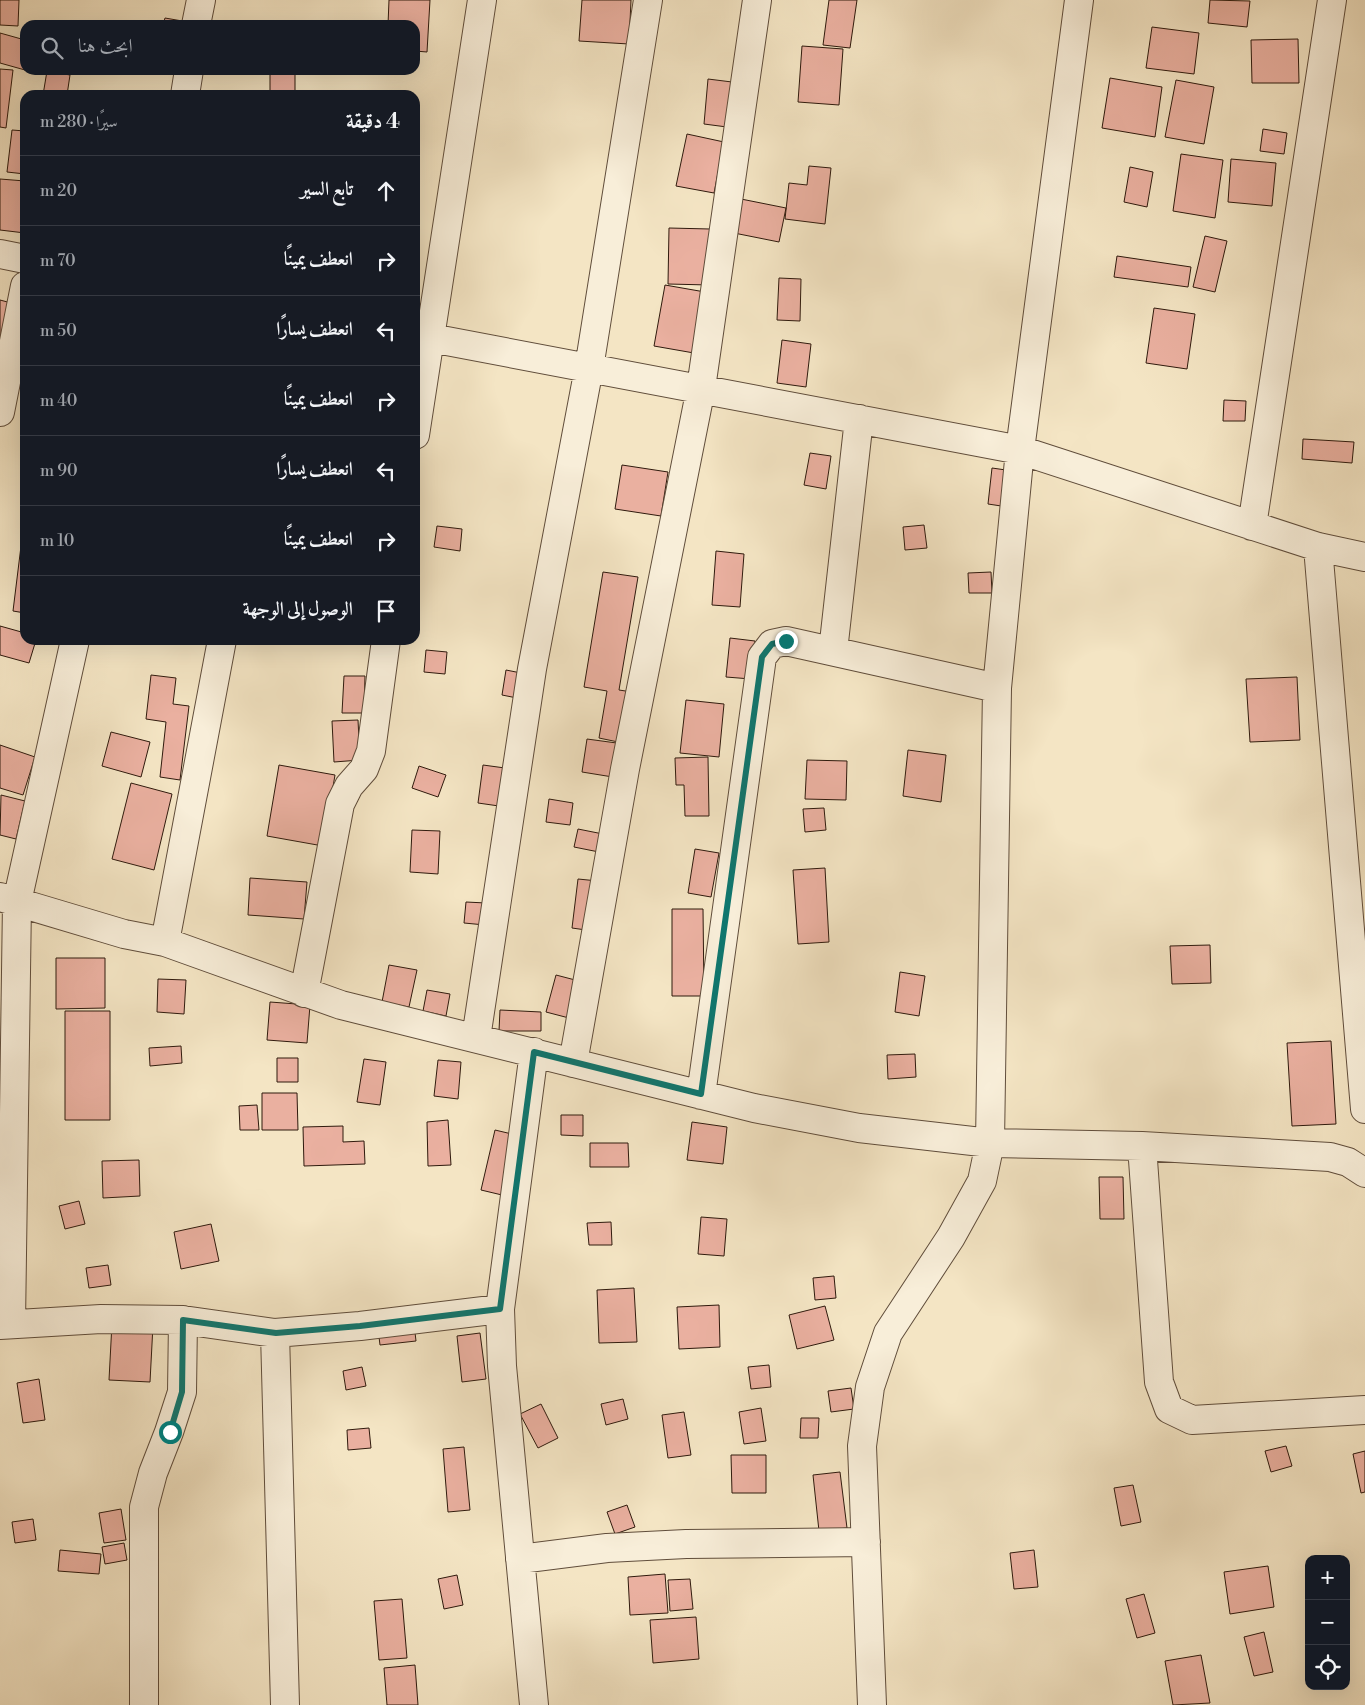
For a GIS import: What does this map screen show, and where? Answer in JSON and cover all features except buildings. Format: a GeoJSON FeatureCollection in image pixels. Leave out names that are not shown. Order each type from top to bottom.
{"type":"FeatureCollection","features":[{"type":"Feature","properties":{"kind":"street"},"geometry":{"type":"LineString","coordinates":[[197,20],[201,0]]}},
{"type":"Feature","properties":{"kind":"street"},"geometry":{"type":"LineString","coordinates":[[420,364],[422,336],[482,0]]}},
{"type":"Feature","properties":{"kind":"street"},"geometry":{"type":"LineString","coordinates":[[476,1038],[532,669],[589,368],[648,0]]}},
{"type":"Feature","properties":{"kind":"street"},"geometry":{"type":"LineString","coordinates":[[573,1063],[625,769],[700,388],[757,0]]}},
{"type":"Feature","properties":{"kind":"street"},"geometry":{"type":"LineString","coordinates":[[872,1705],[862,1446],[870,1387],[888,1333],[951,1237],[982,1181],[990,1143],[997,688],[1020,450],[1079,0]]}},
{"type":"Feature","properties":{"kind":"street"},"geometry":{"type":"LineString","coordinates":[[1252,526],[1332,0]]}},
{"type":"Feature","properties":{"kind":"street"},"geometry":{"type":"LineString","coordinates":[[186,90],[188,75]]}},
{"type":"Feature","properties":{"kind":"street"},"geometry":{"type":"LineString","coordinates":[[0,254],[20,258]]}},
{"type":"Feature","properties":{"kind":"street"},"geometry":{"type":"LineString","coordinates":[[0,412],[20,311]]}},
{"type":"Feature","properties":{"kind":"street"},"geometry":{"type":"LineString","coordinates":[[422,336],[1020,450],[1318,547],[1365,557]]}},
{"type":"Feature","properties":{"kind":"street"},"geometry":{"type":"LineString","coordinates":[[833,651],[859,419]]}},
{"type":"Feature","properties":{"kind":"street"},"geometry":{"type":"LineString","coordinates":[[1318,547],[1365,1109]]}},
{"type":"Feature","properties":{"kind":"street"},"geometry":{"type":"LineString","coordinates":[[701,1094],[762,657],[772,644],[786,641],[997,688]]}},
{"type":"Feature","properties":{"kind":"street"},"geometry":{"type":"LineString","coordinates":[[74,645],[9,900],[6,1325],[101,1319],[183,1320],[276,1333],[360,1326],[500,1309]]}},
{"type":"Feature","properties":{"kind":"street"},"geometry":{"type":"LineString","coordinates":[[164,942],[221,645]]}},
{"type":"Feature","properties":{"kind":"street"},"geometry":{"type":"LineString","coordinates":[[304,993],[340,804],[349,786],[364,769],[371,751],[385,645]]}},
{"type":"Feature","properties":{"kind":"street"},"geometry":{"type":"LineString","coordinates":[[9,900],[124,934],[164,942],[342,1005],[754,1108],[859,1128],[990,1143],[1142,1146],[1330,1157],[1348,1162],[1365,1173]]}},
{"type":"Feature","properties":{"kind":"street"},"geometry":{"type":"LineString","coordinates":[[534,1052],[500,1309],[502,1366],[534,1705]]}},
{"type":"Feature","properties":{"kind":"street"},"geometry":{"type":"LineString","coordinates":[[1142,1146],[1159,1382],[1169,1409],[1192,1420],[1365,1410]]}},
{"type":"Feature","properties":{"kind":"street"},"geometry":{"type":"LineString","coordinates":[[144,1705],[144,1507],[152,1473],[170,1432],[182,1392],[183,1320]]}},
{"type":"Feature","properties":{"kind":"street"},"geometry":{"type":"LineString","coordinates":[[276,1333],[285,1705]]}},
{"type":"Feature","properties":{"kind":"street"},"geometry":{"type":"LineString","coordinates":[[520,1559],[607,1548],[686,1544],[866,1542]]}},
{"type":"Feature","properties":{"kind":"route"},"geometry":{"type":"LineString","coordinates":[[170,1432],[182,1392],[183,1320],[276,1333],[360,1326],[500,1309],[534,1052],[701,1094],[762,657],[772,644],[786,641]]}}]}
